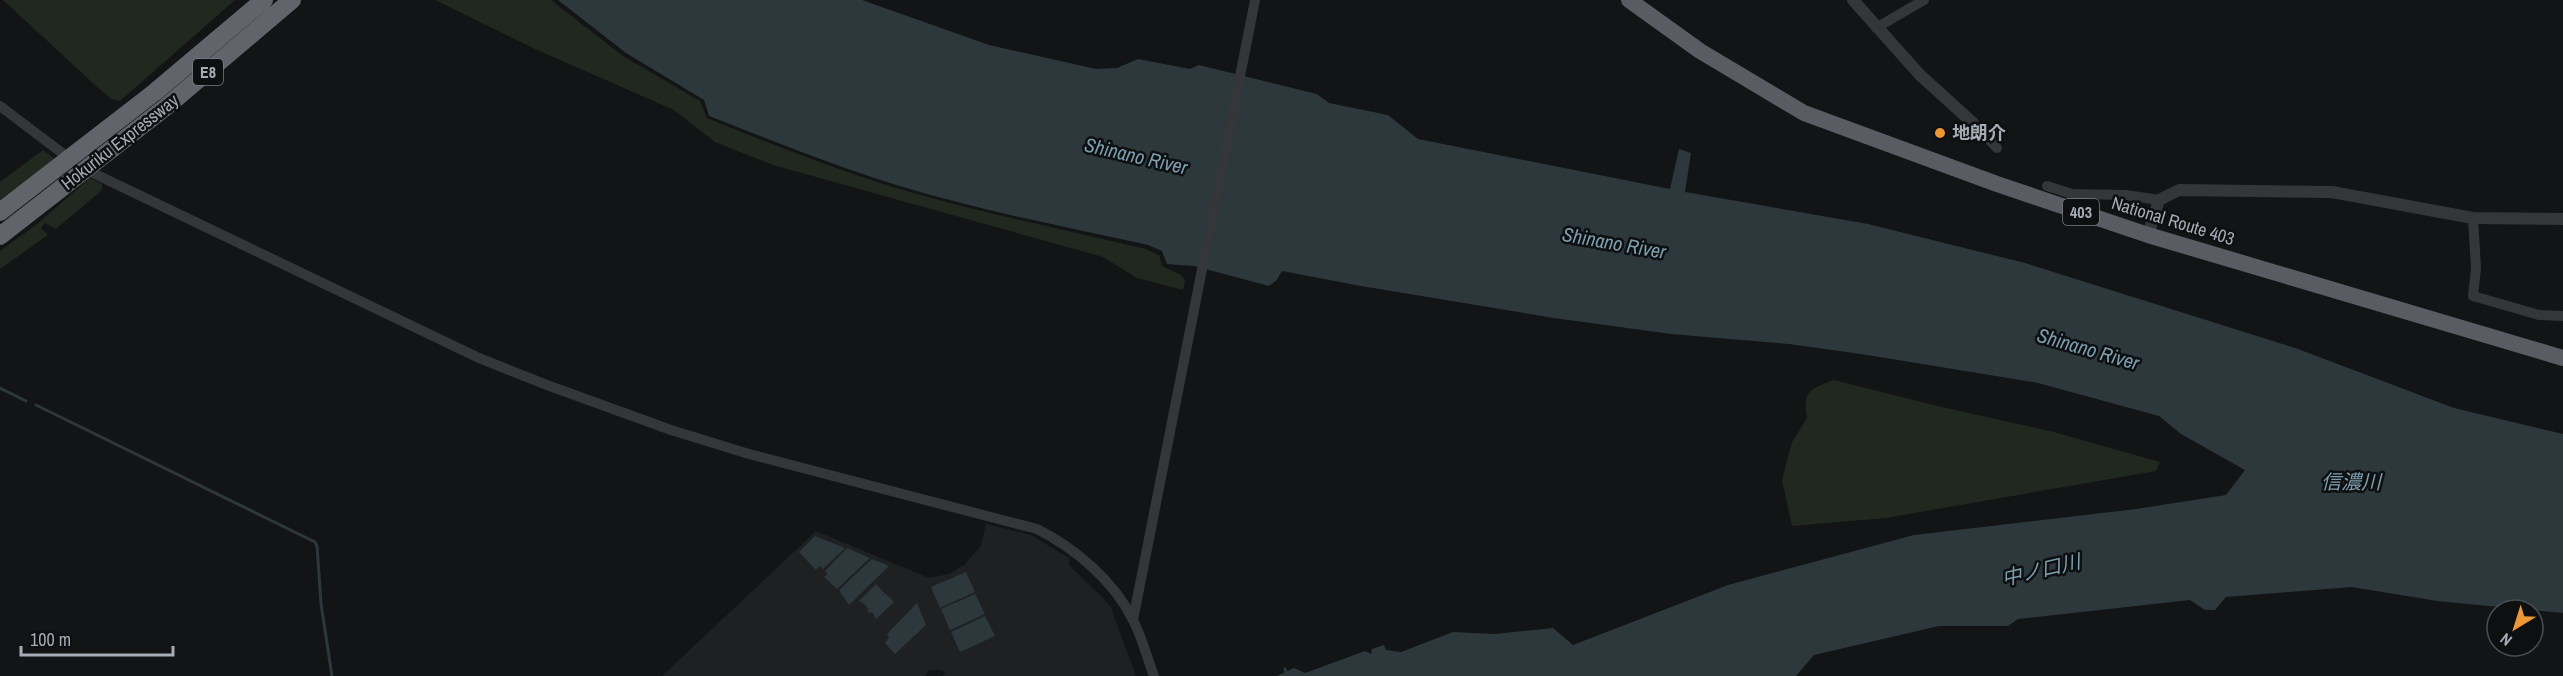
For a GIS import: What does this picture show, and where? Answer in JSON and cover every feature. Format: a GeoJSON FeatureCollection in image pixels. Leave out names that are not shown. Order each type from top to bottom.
{"type":"FeatureCollection","features":[{"type":"Feature","properties":{"kind":"highway","name":"Hokuriku Expressway"},"geometry":{"type":"LineString","coordinates":[[0,212],[103,133],[264,0]]}},
{"type":"Feature","properties":{"kind":"highway","name":"Hokuriku Expressway"},"geometry":{"type":"LineString","coordinates":[[0,236],[121,142],[292,0]]}},
{"type":"Feature","properties":{"kind":"highway","name":"National Route 403"},"geometry":{"type":"LineString","coordinates":[[1629,0],[1700,51],[1804,113],[1997,184],[2148,235],[2563,358]]}},
{"type":"Feature","properties":{"kind":"street"},"geometry":{"type":"LineString","coordinates":[[1133,620],[1255,0]]}},
{"type":"Feature","properties":{"kind":"street"},"geometry":{"type":"LineString","coordinates":[[1853,0],[1920,75],[1997,148]]}},
{"type":"Feature","properties":{"kind":"street"},"geometry":{"type":"LineString","coordinates":[[1876,28],[1924,0]]}},
{"type":"Feature","properties":{"kind":"street"},"geometry":{"type":"LineString","coordinates":[[0,106],[62,153]]}},
{"type":"Feature","properties":{"kind":"street"},"geometry":{"type":"LineString","coordinates":[[95,174],[479,358],[558,389],[749,454],[1037,529],[1052,536],[1092,567],[1122,602],[1133,620],[1154,676]]}},
{"type":"Feature","properties":{"kind":"street"},"geometry":{"type":"LineString","coordinates":[[2047,186],[2072,194],[2126,195],[2159,200],[2179,190],[2256,193],[2332,192],[2473,218],[2563,219]]}},
{"type":"Feature","properties":{"kind":"street"},"geometry":{"type":"LineString","coordinates":[[2148,235],[2159,200]]}},
{"type":"Feature","properties":{"kind":"street"},"geometry":{"type":"LineString","coordinates":[[2473,218],[2476,268],[2473,296],[2539,315],[2563,316]]}},
{"type":"Feature","properties":{"kind":"shaded area"},"geometry":{"type":"Polygon","coordinates":[[[3,0],[235,0],[120,101],[111,99],[3,0]]]}},
{"type":"Feature","properties":{"kind":"shaded area"},"geometry":{"type":"Polygon","coordinates":[[[435,0],[551,0],[623,56],[700,101],[707,118],[828,165],[903,190],[994,214],[1146,249],[1159,255],[1162,266],[1181,275],[1185,281],[1183,290],[1137,278],[1103,257],[773,165],[715,142],[674,110],[535,49],[435,0]]]}},
{"type":"Feature","properties":{"kind":"shaded area"},"geometry":{"type":"Polygon","coordinates":[[[43,150],[55,159],[0,200],[0,182],[43,150]]]}},
{"type":"Feature","properties":{"kind":"shaded area"},"geometry":{"type":"Polygon","coordinates":[[[90,178],[102,184],[102,190],[56,229],[45,223],[41,228],[48,235],[0,269],[0,251],[37,224],[90,178]]]}},
{"type":"Feature","properties":{"kind":"shaded area"},"geometry":{"type":"Polygon","coordinates":[[[1834,380],[2050,431],[2160,462],[2156,471],[1886,518],[1792,526],[1782,480],[1792,442],[1807,418],[1807,396],[1819,386],[1834,380]]]}},
{"type":"Feature","properties":{"kind":"shaded area"},"geometry":{"type":"Polygon","coordinates":[[[986,524],[1031,535],[1069,558],[1069,565],[1110,605],[1136,676],[942,676],[946,672],[929,670],[925,676],[662,676],[816,531],[929,578],[949,574],[964,565],[981,546],[986,524]]]}},
{"type":"Feature","properties":{"kind":"water","name":"信濃川"},"geometry":{"type":"Polygon","coordinates":[[[558,0],[862,0],[989,45],[1096,69],[1117,68],[1138,59],[1190,69],[1199,65],[1317,94],[1329,103],[1388,115],[1418,139],[1670,189],[1679,149],[1691,153],[1685,192],[1868,224],[2025,263],[2298,349],[2454,408],[2563,434],[2563,613],[2545,611],[2545,598],[2485,598],[2485,606],[2437,601],[2352,587],[2226,597],[2215,610],[2205,610],[2190,600],[2018,619],[2008,626],[1939,626],[1814,655],[1796,676],[1277,676],[1294,668],[1305,673],[1365,651],[1371,654],[1372,649],[1384,645],[1386,650],[1401,652],[1453,632],[1495,634],[1553,628],[1573,645],[1728,585],[1914,535],[2136,509],[2226,495],[2245,470],[2181,434],[2159,416],[2038,383],[1789,344],[1671,334],[1554,318],[1282,271],[1276,281],[1269,286],[1194,266],[1167,264],[1162,251],[1148,245],[933,196],[829,162],[709,116],[704,100],[626,53],[558,0]]]}},
{"type":"Feature","properties":{"kind":"water"},"geometry":{"type":"Polygon","coordinates":[[[815,536],[845,548],[823,569],[820,566],[816,570],[799,552],[815,536]]]}},
{"type":"Feature","properties":{"kind":"water"},"geometry":{"type":"Polygon","coordinates":[[[847,548],[870,558],[837,589],[824,577],[828,574],[825,571],[847,548]]]}},
{"type":"Feature","properties":{"kind":"water"},"geometry":{"type":"Polygon","coordinates":[[[872,559],[889,566],[849,605],[839,590],[872,559]]]}},
{"type":"Feature","properties":{"kind":"water"},"geometry":{"type":"Polygon","coordinates":[[[966,572],[975,592],[940,608],[931,587],[966,572]]]}},
{"type":"Feature","properties":{"kind":"water"},"geometry":{"type":"Polygon","coordinates":[[[876,584],[884,593],[882,596],[885,593],[894,602],[876,619],[872,612],[867,611],[869,608],[867,609],[866,605],[859,601],[876,584]]]}},
{"type":"Feature","properties":{"kind":"water"},"geometry":{"type":"Polygon","coordinates":[[[975,594],[985,614],[950,630],[941,609],[975,594]]]}},
{"type":"Feature","properties":{"kind":"water"},"geometry":{"type":"Polygon","coordinates":[[[917,603],[926,625],[895,654],[885,643],[889,637],[887,634],[917,603]]]}},
{"type":"Feature","properties":{"kind":"water"},"geometry":{"type":"Polygon","coordinates":[[[985,616],[995,636],[960,652],[951,632],[985,616]]]}},
{"type":"Feature","properties":{"kind":"waterway"},"geometry":{"type":"LineString","coordinates":[[0,388],[26,401]]}},
{"type":"Feature","properties":{"kind":"waterway"},"geometry":{"type":"LineString","coordinates":[[36,405],[315,542],[321,604],[332,676]]}},
{"type":"Feature","properties":{"kind":"waterway"},"geometry":{"type":"LineString","coordinates":[[1285,669],[1288,676]]}},
{"type":"Feature","properties":{"kind":"place","name":"地朗介"},"geometry":{"type":"Point","coordinates":[1940,133]}},
{"type":"Feature","properties":{"kind":"water label","name":"Shinano River"},"geometry":{"type":"Point","coordinates":[1136,156]}},
{"type":"Feature","properties":{"kind":"water label","name":"Shinano River"},"geometry":{"type":"Point","coordinates":[1614,243]}},
{"type":"Feature","properties":{"kind":"water label","name":"Shinano River"},"geometry":{"type":"Point","coordinates":[2088,349]}},
{"type":"Feature","properties":{"kind":"water label","name":"中ノ口川"},"geometry":{"type":"Point","coordinates":[2041,570]}}]}
